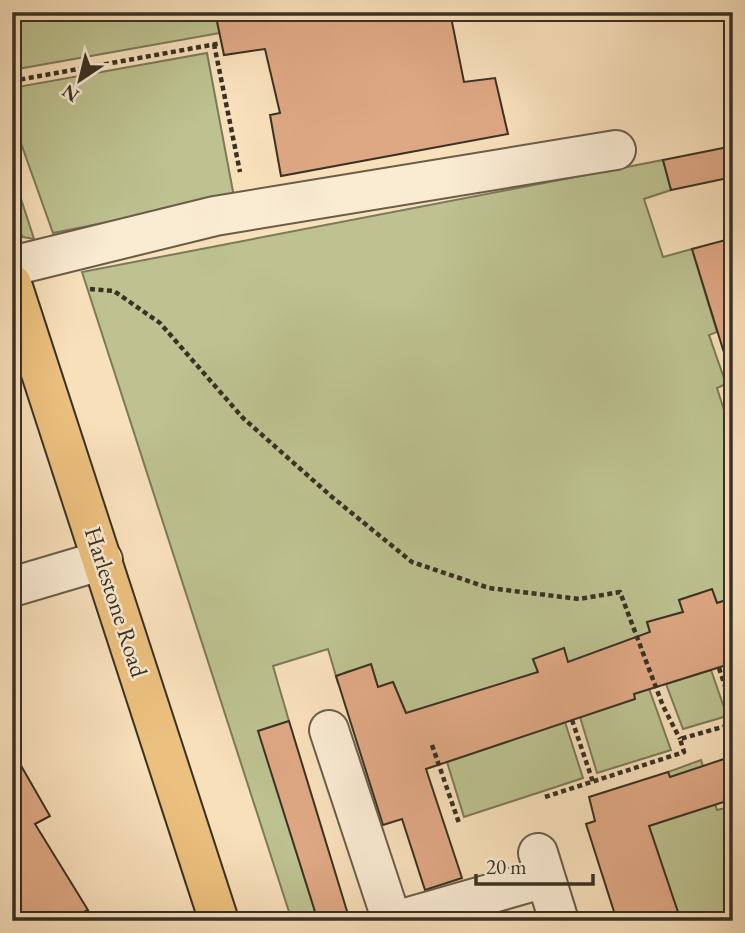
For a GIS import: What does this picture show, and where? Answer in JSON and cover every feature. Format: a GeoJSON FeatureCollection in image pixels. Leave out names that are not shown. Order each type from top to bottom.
{"type":"FeatureCollection","features":[{"type":"Feature","properties":{"kind":"main road","name":"Harlestone Road"},"geometry":{"type":"LineString","coordinates":[[12,284],[219,921]]}},
{"type":"Feature","properties":{"kind":"street"},"geometry":{"type":"LineString","coordinates":[[12,266],[248,210],[615,150]]}},
{"type":"Feature","properties":{"kind":"street"},"geometry":{"type":"LineString","coordinates":[[12,587],[103,560]]}},
{"type":"Feature","properties":{"kind":"street"},"geometry":{"type":"LineString","coordinates":[[328,730],[393,921],[541,865],[559,921]]}},
{"type":"Feature","properties":{"kind":"path"},"geometry":{"type":"LineString","coordinates":[[12,81],[222,43]]}},
{"type":"Feature","properties":{"kind":"path"},"geometry":{"type":"LineString","coordinates":[[214,44],[248,210]]}},
{"type":"Feature","properties":{"kind":"path"},"geometry":{"type":"LineString","coordinates":[[85,289],[114,291],[160,323],[243,418],[332,497],[412,562],[489,588],[579,599],[620,592],[663,706],[684,752],[545,797]]}},
{"type":"Feature","properties":{"kind":"path"},"geometry":{"type":"LineString","coordinates":[[719,668],[733,710]]}},
{"type":"Feature","properties":{"kind":"path"},"geometry":{"type":"LineString","coordinates":[[572,720],[593,782]]}},
{"type":"Feature","properties":{"kind":"path"},"geometry":{"type":"LineString","coordinates":[[680,739],[733,724]]}},
{"type":"Feature","properties":{"kind":"path"},"geometry":{"type":"LineString","coordinates":[[432,745],[459,823]]}},
{"type":"Feature","properties":{"kind":"green space"},"geometry":{"type":"Polygon","coordinates":[[[12,12],[216,12],[220,33],[12,70],[12,12]]]}},
{"type":"Feature","properties":{"kind":"green space"},"geometry":{"type":"Polygon","coordinates":[[[207,53],[234,197],[53,233],[12,118],[12,88],[207,53]]]}},
{"type":"Feature","properties":{"kind":"green space"},"geometry":{"type":"Polygon","coordinates":[[[663,160],[671,190],[644,199],[663,257],[692,249],[717,332],[709,335],[726,384],[717,388],[724,410],[733,409],[733,598],[717,603],[712,590],[679,600],[683,612],[647,623],[663,673],[646,680],[671,750],[597,773],[580,717],[564,648],[533,660],[538,672],[411,725],[393,682],[378,687],[371,665],[344,673],[346,679],[338,683],[328,649],[273,666],[289,721],[259,731],[318,921],[292,921],[82,272],[663,160]]]}},
{"type":"Feature","properties":{"kind":"green space"},"geometry":{"type":"Polygon","coordinates":[[[12,171],[34,239],[23,237],[12,221],[12,171]]]}},
{"type":"Feature","properties":{"kind":"green space"},"geometry":{"type":"Polygon","coordinates":[[[711,670],[727,716],[683,729],[666,684],[711,670]]]}},
{"type":"Feature","properties":{"kind":"green space"},"geometry":{"type":"Polygon","coordinates":[[[565,722],[583,778],[464,817],[447,762],[565,722]]]}},
{"type":"Feature","properties":{"kind":"green space"},"geometry":{"type":"Polygon","coordinates":[[[701,760],[717,810],[733,806],[733,921],[700,921],[697,913],[679,919],[649,826],[667,820],[660,802],[677,796],[668,772],[701,760]]]}},
{"type":"Feature","properties":{"kind":"building"},"geometry":{"type":"Polygon","coordinates":[[[215,12],[450,12],[464,82],[495,78],[508,134],[281,176],[270,115],[280,113],[265,49],[224,55],[215,12]]]}},
{"type":"Feature","properties":{"kind":"building"},"geometry":{"type":"Polygon","coordinates":[[[733,146],[733,177],[671,190],[663,160],[733,146]]]}},
{"type":"Feature","properties":{"kind":"building"},"geometry":{"type":"Polygon","coordinates":[[[733,238],[733,355],[725,356],[692,249],[733,238]]]}},
{"type":"Feature","properties":{"kind":"building"},"geometry":{"type":"Polygon","coordinates":[[[712,589],[717,603],[733,598],[733,663],[634,694],[635,699],[426,769],[462,878],[425,890],[402,819],[383,825],[336,676],[371,664],[378,687],[393,682],[406,713],[538,672],[533,659],[564,648],[568,662],[650,632],[647,622],[683,612],[679,600],[712,589]]]}},
{"type":"Feature","properties":{"kind":"building"},"geometry":{"type":"Polygon","coordinates":[[[289,721],[350,921],[318,921],[258,731],[289,721]]]}},
{"type":"Feature","properties":{"kind":"building"},"geometry":{"type":"Polygon","coordinates":[[[12,750],[50,816],[35,824],[88,910],[66,921],[12,921],[12,750]]]}},
{"type":"Feature","properties":{"kind":"building"},"geometry":{"type":"Polygon","coordinates":[[[733,756],[733,799],[649,826],[681,921],[617,921],[586,824],[595,821],[589,797],[668,772],[670,777],[733,756]]]}}]}
